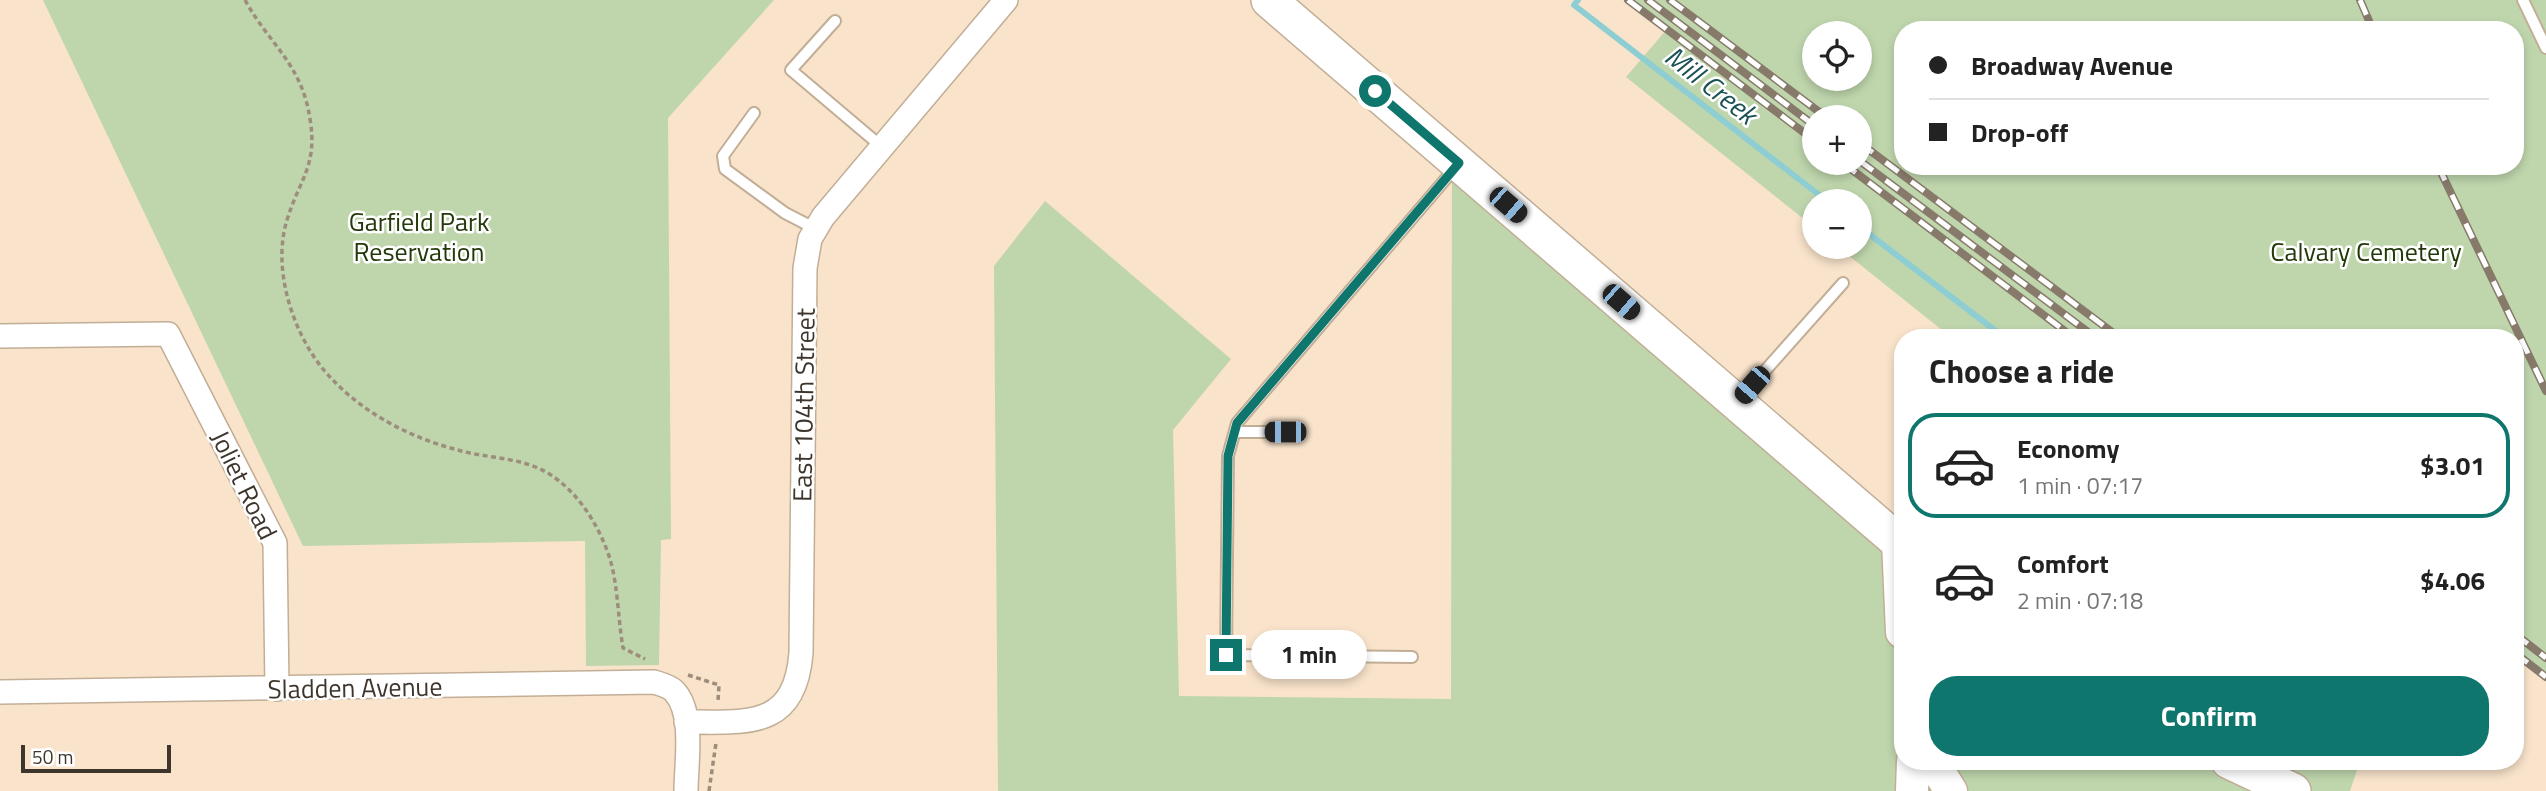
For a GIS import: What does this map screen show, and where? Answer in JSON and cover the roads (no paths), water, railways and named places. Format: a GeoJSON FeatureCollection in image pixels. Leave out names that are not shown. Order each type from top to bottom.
{"type":"FeatureCollection","features":[{"type":"Feature","properties":{"kind":"main road"},"geometry":{"type":"LineString","coordinates":[[1269,0],[1894,536]]}},
{"type":"Feature","properties":{"kind":"main road"},"geometry":{"type":"LineString","coordinates":[[2248,770],[2278,784]]}},
{"type":"Feature","properties":{"kind":"street","name":"East 104th Street"},"geometry":{"type":"LineString","coordinates":[[686,722],[746,721],[763,716],[782,707],[790,698],[799,679],[805,268],[810,239],[882,146],[1006,0]]}},
{"type":"Feature","properties":{"kind":"street","name":"Joliet Road"},"geometry":{"type":"LineString","coordinates":[[0,336],[168,334],[275,543],[277,689]]}},
{"type":"Feature","properties":{"kind":"street","name":"Sladden Avenue"},"geometry":{"type":"LineString","coordinates":[[0,692],[654,682],[672,689],[680,699],[686,722]]}},
{"type":"Feature","properties":{"kind":"street"},"geometry":{"type":"LineString","coordinates":[[686,722],[686,791]]}},
{"type":"Feature","properties":{"kind":"street"},"geometry":{"type":"LineString","coordinates":[[1912,791],[1913,770]]}},
{"type":"Feature","properties":{"kind":"street"},"geometry":{"type":"LineString","coordinates":[[1938,770],[1951,791]]}},
{"type":"Feature","properties":{"kind":"lane"},"geometry":{"type":"LineString","coordinates":[[2523,0],[2546,48]]}},
{"type":"Feature","properties":{"kind":"lane"},"geometry":{"type":"LineString","coordinates":[[835,22],[791,70],[882,146]]}},
{"type":"Feature","properties":{"kind":"lane"},"geometry":{"type":"LineString","coordinates":[[754,113],[723,156],[725,169],[785,213],[816,229]]}},
{"type":"Feature","properties":{"kind":"lane"},"geometry":{"type":"LineString","coordinates":[[1412,657],[1226,655],[1228,456],[1237,423],[1459,163]]}},
{"type":"Feature","properties":{"kind":"lane"},"geometry":{"type":"LineString","coordinates":[[1737,402],[1843,283]]}},
{"type":"Feature","properties":{"kind":"lane"},"geometry":{"type":"LineString","coordinates":[[1235,432],[1285,432]]}},
{"type":"Feature","properties":{"kind":"waterway","name":"Mill Creek"},"geometry":{"type":"LineString","coordinates":[[1578,0],[1574,5],[1812,189]]}},
{"type":"Feature","properties":{"kind":"waterway","name":"Mill Creek"},"geometry":{"type":"LineString","coordinates":[[1872,236],[1993,329]]}},
{"type":"Feature","properties":{"kind":"waterway","name":"Mill Creek"},"geometry":{"type":"LineString","coordinates":[[2290,779],[2292,770]]}},
{"type":"Feature","properties":{"kind":"railway"},"geometry":{"type":"LineString","coordinates":[[1628,0],[1802,131]]}},
{"type":"Feature","properties":{"kind":"railway"},"geometry":{"type":"LineString","coordinates":[[1648,0],[1802,116]]}},
{"type":"Feature","properties":{"kind":"railway"},"geometry":{"type":"LineString","coordinates":[[1670,0],[1810,105]]}},
{"type":"Feature","properties":{"kind":"railway"},"geometry":{"type":"LineString","coordinates":[[2360,0],[2369,21]]}},
{"type":"Feature","properties":{"kind":"railway"},"geometry":{"type":"LineString","coordinates":[[1872,152],[1894,168]]}},
{"type":"Feature","properties":{"kind":"railway"},"geometry":{"type":"LineString","coordinates":[[1872,170],[2084,329]]}},
{"type":"Feature","properties":{"kind":"railway"},"geometry":{"type":"LineString","coordinates":[[1859,175],[2062,329]]}},
{"type":"Feature","properties":{"kind":"railway"},"geometry":{"type":"LineString","coordinates":[[1903,175],[2108,329]]}},
{"type":"Feature","properties":{"kind":"railway"},"geometry":{"type":"LineString","coordinates":[[2442,175],[2516,329]]}},
{"type":"Feature","properties":{"kind":"railway"},"geometry":{"type":"LineString","coordinates":[[2524,345],[2546,391]]}},
{"type":"Feature","properties":{"kind":"railway"},"geometry":{"type":"LineString","coordinates":[[2524,641],[2546,658]]}},
{"type":"Feature","properties":{"kind":"railway"},"geometry":{"type":"LineString","coordinates":[[2524,660],[2546,677]]}},
{"type":"Feature","properties":{"kind":"park label","name":"Garfield Park Reservation"},"geometry":{"type":"Point","coordinates":[419,237]}},
{"type":"Feature","properties":{"kind":"park label","name":"Calvary Cemetery"},"geometry":{"type":"Point","coordinates":[2366,252]}}]}
